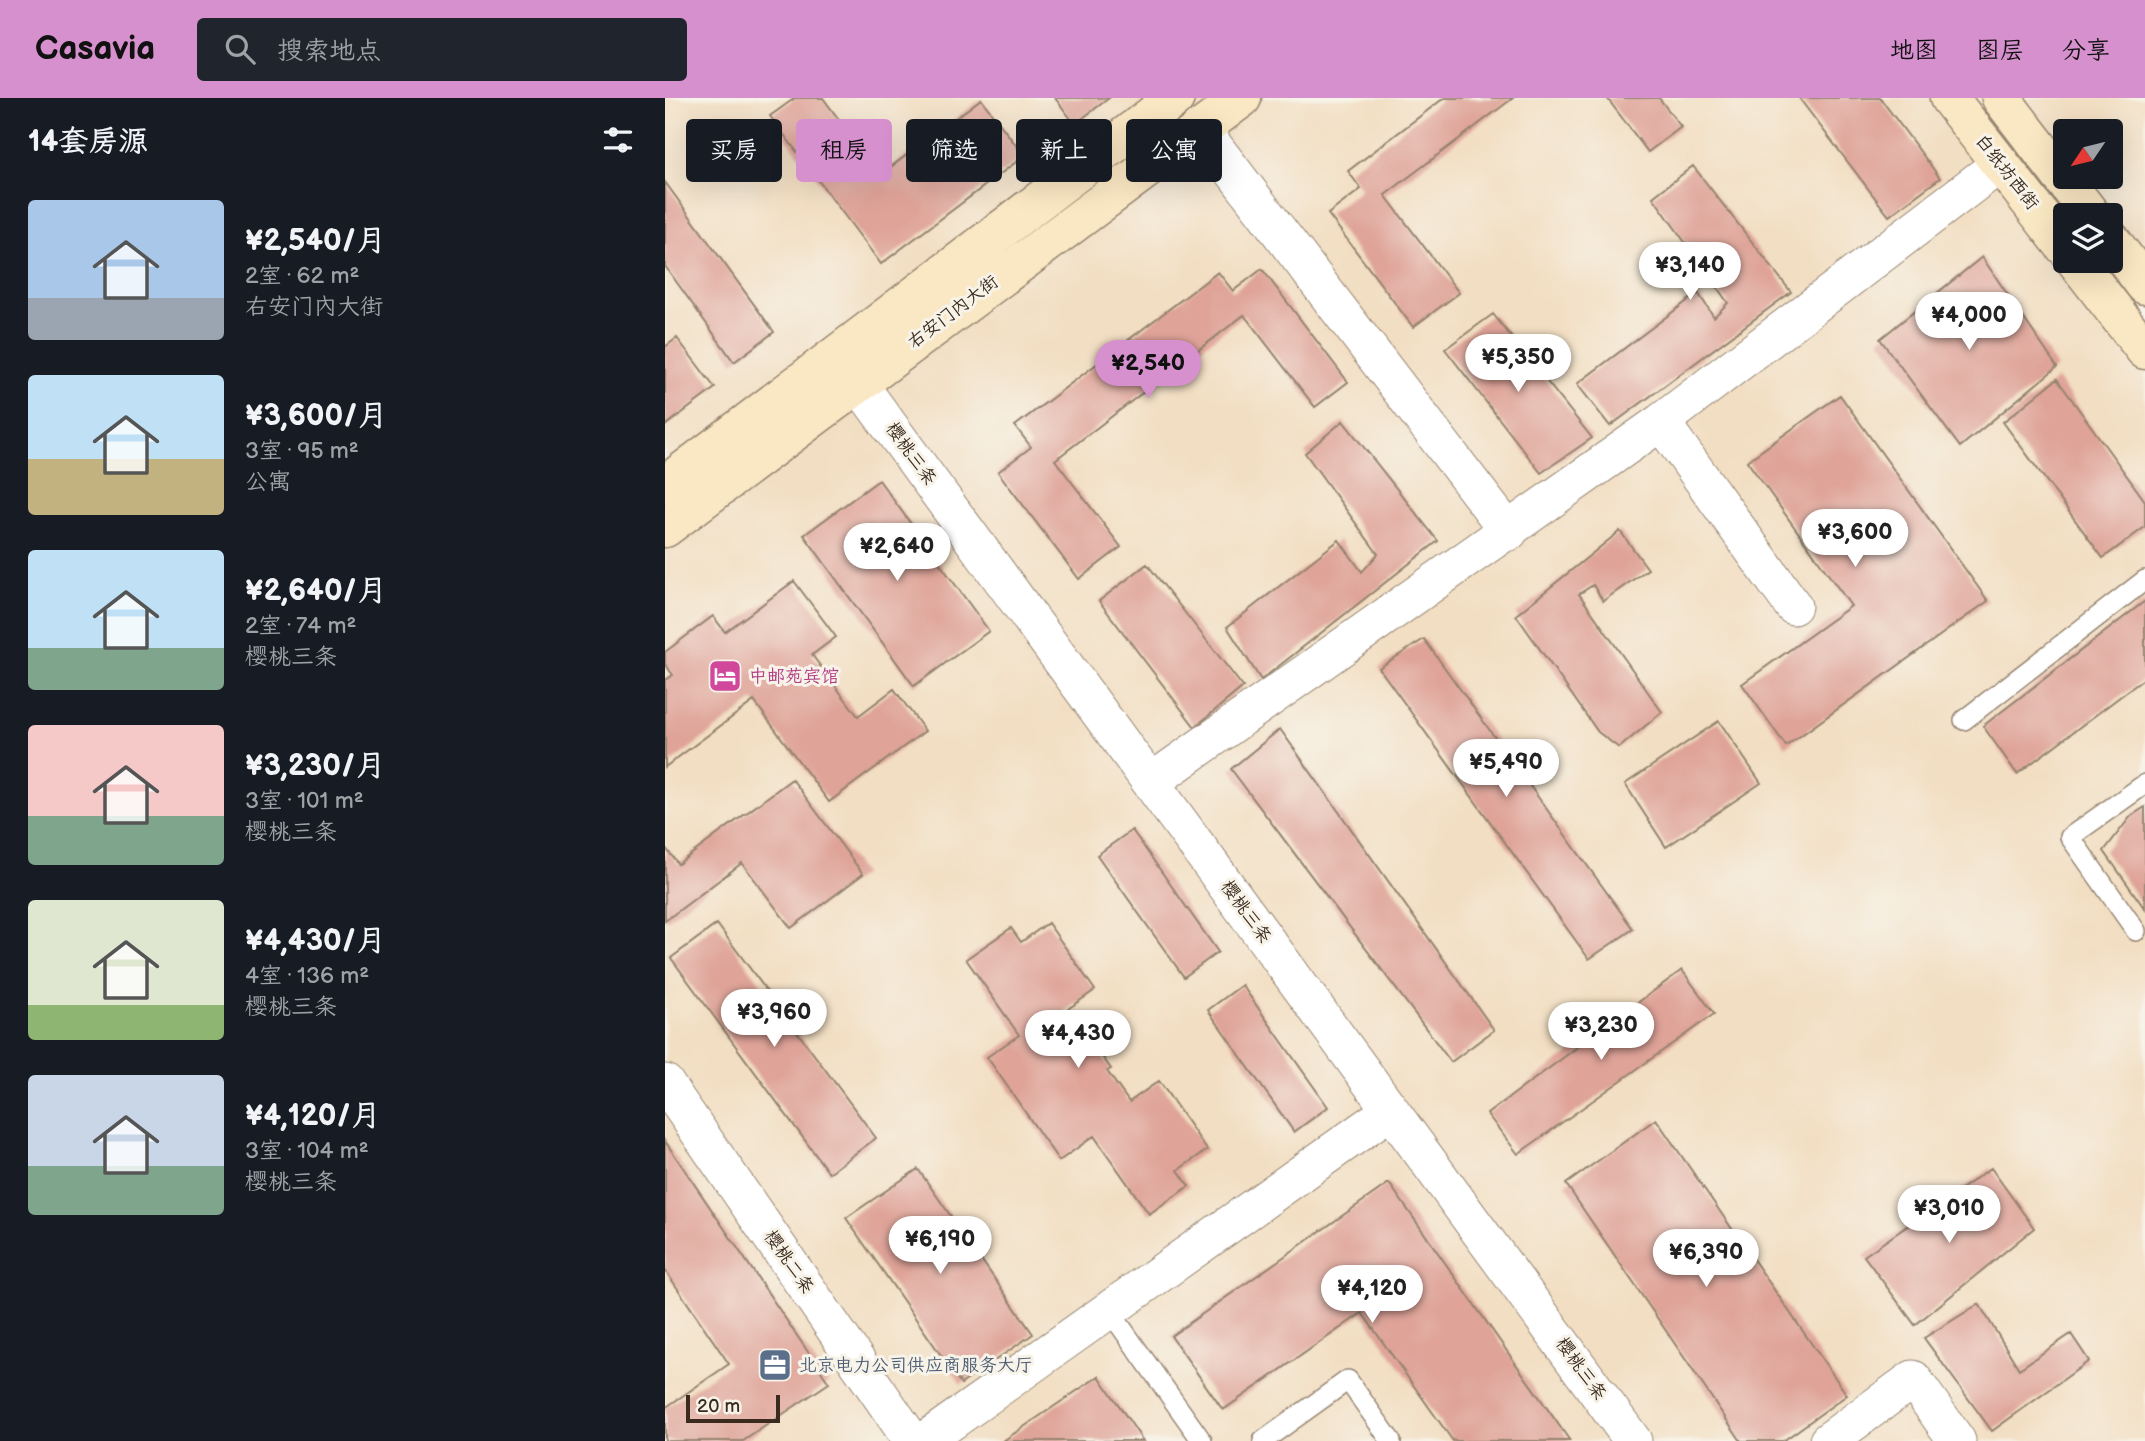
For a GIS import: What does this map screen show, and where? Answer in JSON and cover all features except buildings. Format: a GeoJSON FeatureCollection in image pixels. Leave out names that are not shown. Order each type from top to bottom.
{"type":"FeatureCollection","features":[{"type":"Feature","properties":{"kind":"main road","name":"右安门内大街"},"geometry":{"type":"LineString","coordinates":[[665,528],[847,369],[1175,98]]}},
{"type":"Feature","properties":{"kind":"main road","name":"右安门内大街"},"geometry":{"type":"LineString","coordinates":[[1213,119],[1242,98]]}},
{"type":"Feature","properties":{"kind":"main road","name":"白纸坊西街"},"geometry":{"type":"LineString","coordinates":[[1949,98],[2053,232]]}},
{"type":"Feature","properties":{"kind":"main road"},"geometry":{"type":"LineString","coordinates":[[2001,98],[2082,203]]}},
{"type":"Feature","properties":{"kind":"main road","name":"右安门内大街"},"geometry":{"type":"LineString","coordinates":[[665,485],[847,369],[1126,179]]}},
{"type":"Feature","properties":{"kind":"main road"},"geometry":{"type":"LineString","coordinates":[[2123,256],[2145,285]]}},
{"type":"Feature","properties":{"kind":"main road"},"geometry":{"type":"LineString","coordinates":[[2085,273],[2145,350]]}},
{"type":"Feature","properties":{"kind":"street"},"geometry":{"type":"LineString","coordinates":[[1222,157],[1509,532]]}},
{"type":"Feature","properties":{"kind":"street"},"geometry":{"type":"LineString","coordinates":[[1151,782],[1509,532],[1661,422],[2000,164]]}},
{"type":"Feature","properties":{"kind":"street","name":"樱桃三条"},"geometry":{"type":"LineString","coordinates":[[847,369],[1633,1441]]}},
{"type":"Feature","properties":{"kind":"street"},"geometry":{"type":"LineString","coordinates":[[1661,422],[1793,606]]}},
{"type":"Feature","properties":{"kind":"street","name":"樱桃二条"},"geometry":{"type":"LineString","coordinates":[[665,1083],[912,1441]]}},
{"type":"Feature","properties":{"kind":"street"},"geometry":{"type":"LineString","coordinates":[[924,1441],[1391,1110]]}},
{"type":"Feature","properties":{"kind":"street"},"geometry":{"type":"LineString","coordinates":[[1828,1441],[1913,1379],[1957,1441]]}},
{"type":"Feature","properties":{"kind":"lane"},"geometry":{"type":"LineString","coordinates":[[1964,720],[2145,580]]}},
{"type":"Feature","properties":{"kind":"lane"},"geometry":{"type":"LineString","coordinates":[[2136,931],[2070,838],[2145,784]]}},
{"type":"Feature","properties":{"kind":"lane"},"geometry":{"type":"LineString","coordinates":[[1109,1310],[1202,1441]]}},
{"type":"Feature","properties":{"kind":"lane"},"geometry":{"type":"LineString","coordinates":[[1263,1441],[1348,1380],[1391,1441]]}},
{"type":"Feature","properties":{"kind":"place","name":"中邮苑宾馆"},"geometry":{"type":"Point","coordinates":[725,676]}},
{"type":"Feature","properties":{"kind":"place","name":"北京电力公司供应商服务大厅"},"geometry":{"type":"Point","coordinates":[775,1365]}}]}
